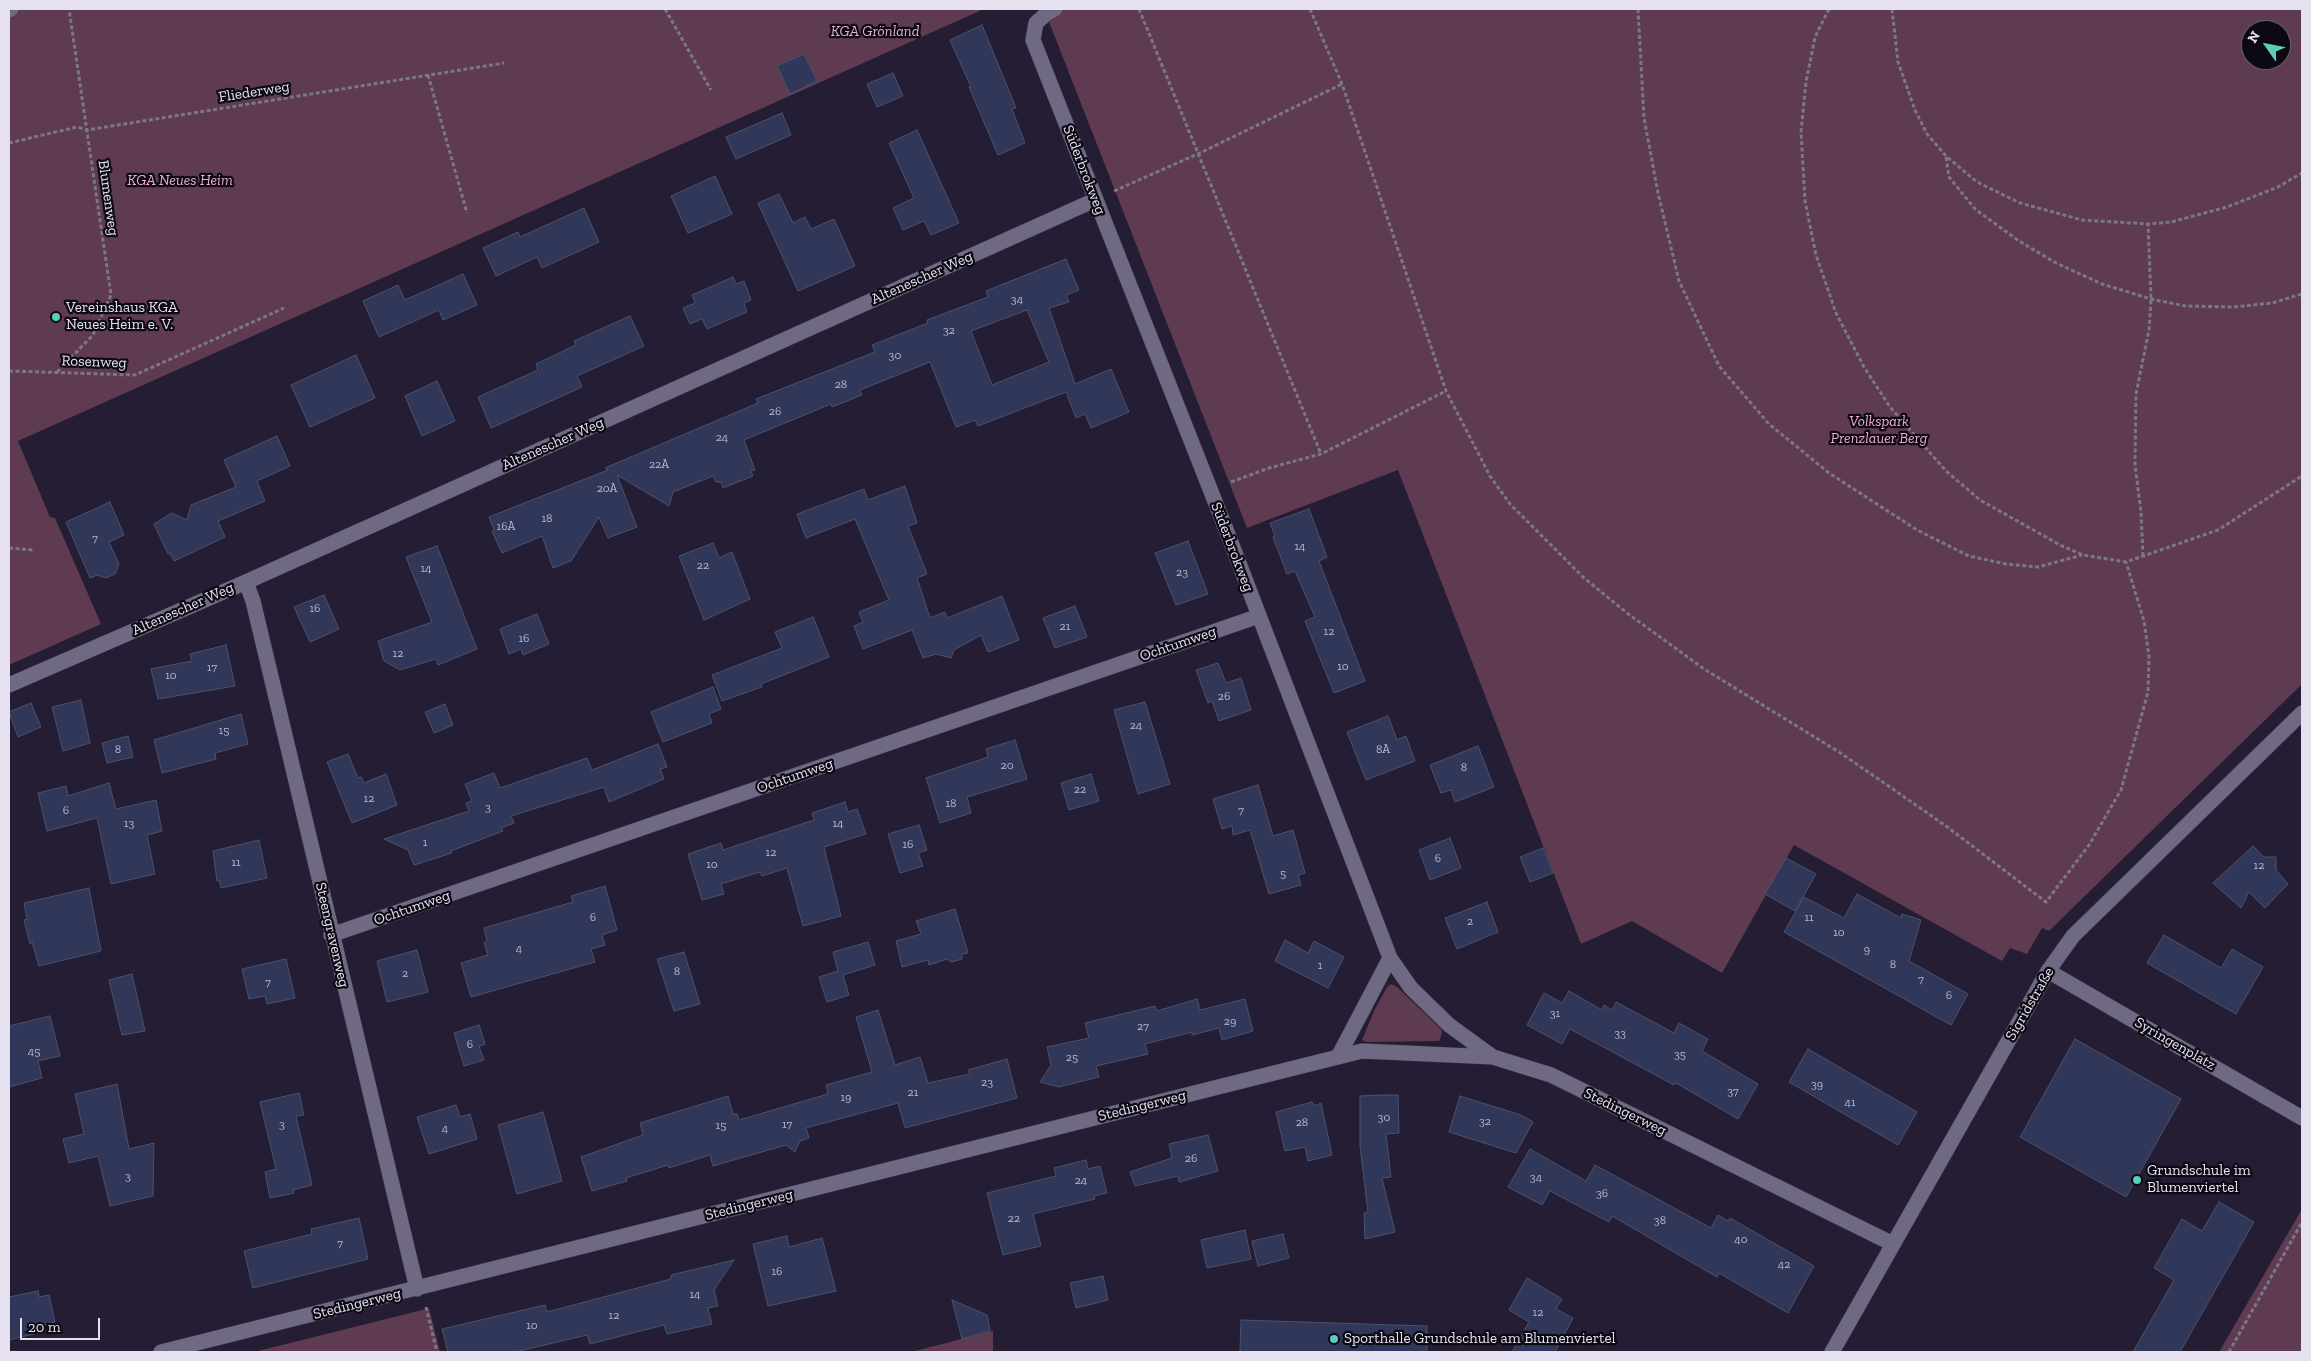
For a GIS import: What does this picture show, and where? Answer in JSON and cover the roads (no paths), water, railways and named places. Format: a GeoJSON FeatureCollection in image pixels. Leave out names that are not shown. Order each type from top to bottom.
{"type":"FeatureCollection","features":[{"type":"Feature","properties":{"kind":"street","name":"Süderbrokweg"},"geometry":{"type":"LineString","coordinates":[[1050,12],[1036,23],[1033,40],[1210,490],[1390,958],[1411,988],[1449,1024],[1493,1057]]}},
{"type":"Feature","properties":{"kind":"street","name":"Altenescher Weg"},"geometry":{"type":"LineString","coordinates":[[9,685],[246,582],[1095,200]]}},
{"type":"Feature","properties":{"kind":"street","name":"Steengravenweg"},"geometry":{"type":"LineString","coordinates":[[246,582],[253,601],[331,935],[419,1288]]}},
{"type":"Feature","properties":{"kind":"street","name":"Ochtumweg"},"geometry":{"type":"LineString","coordinates":[[331,935],[1259,616]]}},
{"type":"Feature","properties":{"kind":"street","name":"Sigridstraße"},"geometry":{"type":"LineString","coordinates":[[1832,1352],[2048,971],[2073,936],[2302,714]]}},
{"type":"Feature","properties":{"kind":"street"},"geometry":{"type":"LineString","coordinates":[[1338,1057],[1390,958]]}},
{"type":"Feature","properties":{"kind":"street","name":"Syringenplatz"},"geometry":{"type":"LineString","coordinates":[[2048,971],[2302,1118]]}},
{"type":"Feature","properties":{"kind":"street","name":"Stedingerweg"},"geometry":{"type":"LineString","coordinates":[[161,1352],[1362,1051],[1493,1057],[1551,1075],[1893,1244]]}},
{"type":"Feature","properties":{"kind":"place","name":"Vereinshaus KGA Neues Heim e. V."},"geometry":{"type":"Point","coordinates":[56,317]}},
{"type":"Feature","properties":{"kind":"place","name":"Grundschule im Blumenviertel"},"geometry":{"type":"Point","coordinates":[2137,1180]}},
{"type":"Feature","properties":{"kind":"place","name":"Sporthalle Grundschule am Blumenviertel"},"geometry":{"type":"Point","coordinates":[1334,1339]}},
{"type":"Feature","properties":{"kind":"park label","name":"KGA Grönland"},"geometry":{"type":"Point","coordinates":[875,32]}},
{"type":"Feature","properties":{"kind":"park label","name":"KGA Neues Heim"},"geometry":{"type":"Point","coordinates":[180,181]}},
{"type":"Feature","properties":{"kind":"park label","name":"Volkspark Prenzlauer Berg"},"geometry":{"type":"Point","coordinates":[1879,430]}}]}
